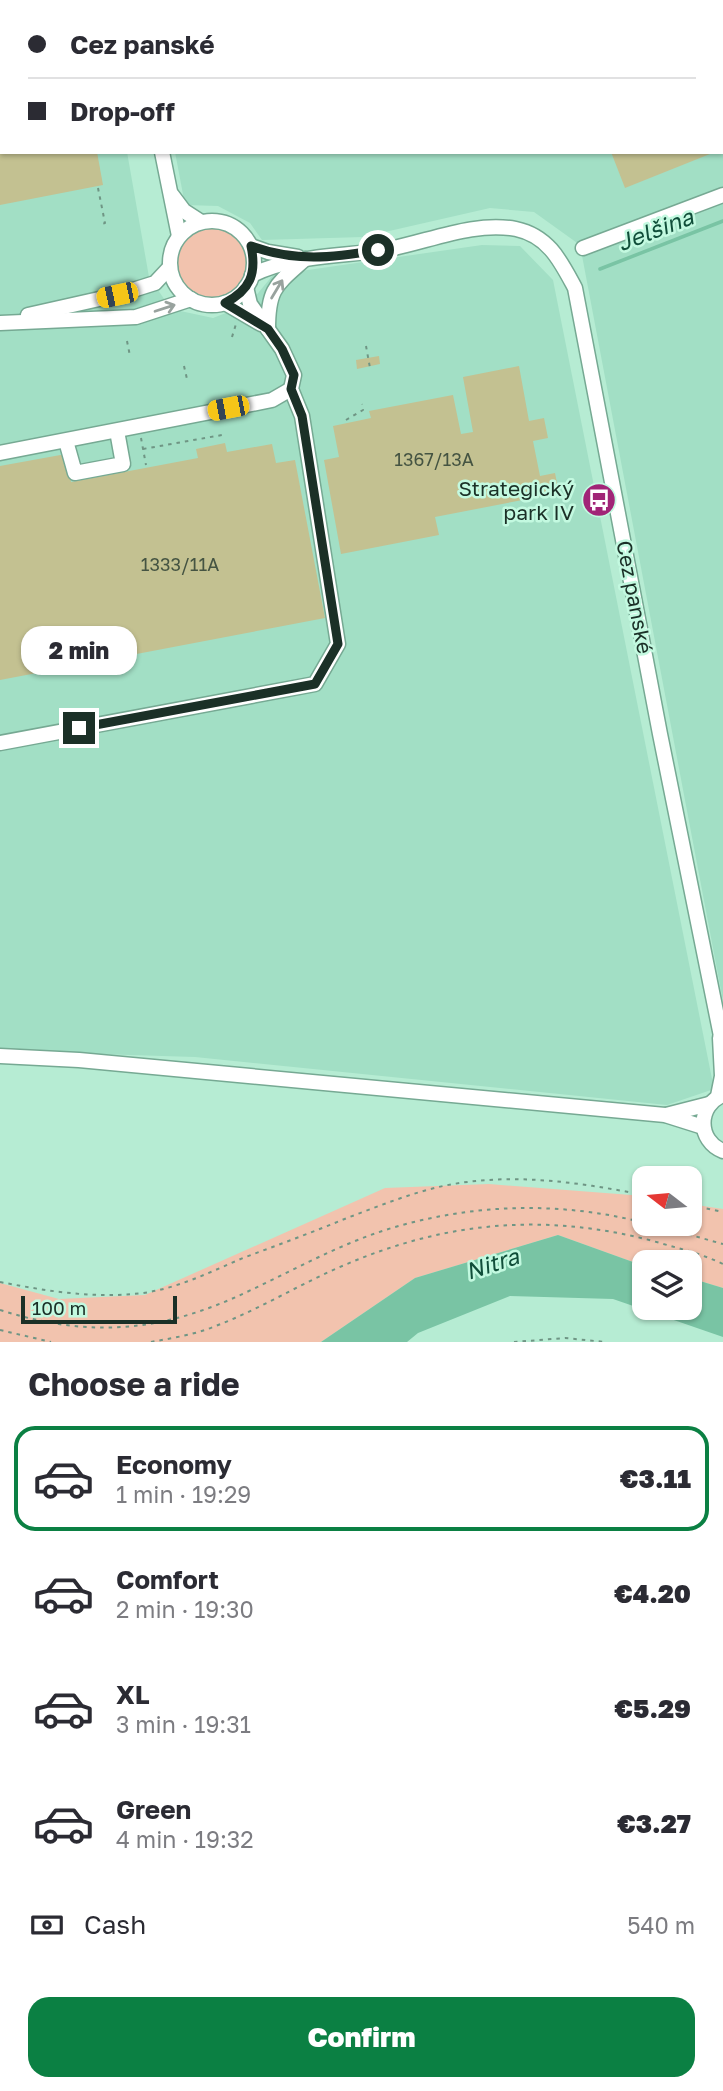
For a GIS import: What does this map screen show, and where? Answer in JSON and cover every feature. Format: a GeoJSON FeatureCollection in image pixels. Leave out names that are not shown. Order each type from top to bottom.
{"type":"FeatureCollection","features":[{"type":"Feature","properties":{"kind":"street"},"geometry":{"type":"LineString","coordinates":[[162,154],[179,236]]}},
{"type":"Feature","properties":{"kind":"street"},"geometry":{"type":"LineString","coordinates":[[169,192],[184,211],[201,222]]}},
{"type":"Feature","properties":{"kind":"street"},"geometry":{"type":"LineString","coordinates":[[583,248],[723,195]]}},
{"type":"Feature","properties":{"kind":"street","name":"Cez panské"},"geometry":{"type":"LineString","coordinates":[[201,222],[216,221],[230,225],[243,234],[251,246],[268,253],[306,258]]}},
{"type":"Feature","properties":{"kind":"street"},"geometry":{"type":"LineString","coordinates":[[201,222],[187,228],[179,236],[170,256],[170,267],[178,287],[191,299],[212,305],[225,303],[268,329]]}},
{"type":"Feature","properties":{"kind":"street","name":"Cez panské"},"geometry":{"type":"LineString","coordinates":[[225,303],[237,297],[249,281],[269,267],[306,258],[382,250],[472,230],[518,230],[540,239],[559,257],[575,288],[721,1040],[722,1076],[717,1098],[704,1114],[703,1127]]}},
{"type":"Feature","properties":{"kind":"street"},"geometry":{"type":"LineString","coordinates":[[0,743],[315,684],[338,644],[302,416],[291,389],[294,375],[282,349],[250,304],[249,281],[254,261],[251,246]]}},
{"type":"Feature","properties":{"kind":"street"},"geometry":{"type":"LineString","coordinates":[[268,329],[268,307],[276,285],[306,258]]}},
{"type":"Feature","properties":{"kind":"street"},"geometry":{"type":"LineString","coordinates":[[0,322],[155,283],[170,267]]}},
{"type":"Feature","properties":{"kind":"street"},"geometry":{"type":"LineString","coordinates":[[0,322],[136,317],[191,299]]}},
{"type":"Feature","properties":{"kind":"street"},"geometry":{"type":"LineString","coordinates":[[0,453],[272,400],[291,389]]}},
{"type":"Feature","properties":{"kind":"street"},"geometry":{"type":"LineString","coordinates":[[66,440],[75,473],[123,464],[117,431]]}},
{"type":"Feature","properties":{"kind":"street"},"geometry":{"type":"LineString","coordinates":[[0,1056],[79,1060],[665,1115],[703,1127],[708,1140],[723,1151]]}},
{"type":"Feature","properties":{"kind":"street"},"geometry":{"type":"LineString","coordinates":[[665,1115],[717,1098]]}},
{"type":"Feature","properties":{"kind":"path"},"geometry":{"type":"LineString","coordinates":[[98,188],[105,223],[101,224]]}},
{"type":"Feature","properties":{"kind":"path"},"geometry":{"type":"LineString","coordinates":[[232,337],[237,316]]}},
{"type":"Feature","properties":{"kind":"path"},"geometry":{"type":"LineString","coordinates":[[127,341],[130,356]]}},
{"type":"Feature","properties":{"kind":"path"},"geometry":{"type":"LineString","coordinates":[[366,346],[370,368]]}},
{"type":"Feature","properties":{"kind":"path"},"geometry":{"type":"LineString","coordinates":[[184,366],[187,379]]}},
{"type":"Feature","properties":{"kind":"path"},"geometry":{"type":"LineString","coordinates":[[346,420],[363,410],[362,404]]}},
{"type":"Feature","properties":{"kind":"path"},"geometry":{"type":"LineString","coordinates":[[141,435],[146,465]]}},
{"type":"Feature","properties":{"kind":"path"},"geometry":{"type":"LineString","coordinates":[[143,449],[222,435]]}},
{"type":"Feature","properties":{"kind":"path"},"geometry":{"type":"LineString","coordinates":[[0,1282],[40,1290],[99,1296],[144,1292],[187,1283],[240,1259],[391,1201],[443,1186],[488,1180],[530,1179],[589,1184],[632,1193]]}},
{"type":"Feature","properties":{"kind":"path"},"geometry":{"type":"LineString","coordinates":[[0,1310],[43,1323],[80,1328],[136,1327],[171,1320],[221,1303],[319,1256],[377,1232],[451,1214],[488,1209],[523,1207],[591,1212],[723,1244]]}},
{"type":"Feature","properties":{"kind":"path"},"geometry":{"type":"LineString","coordinates":[[702,1208],[723,1212]]}},
{"type":"Feature","properties":{"kind":"path"},"geometry":{"type":"LineString","coordinates":[[151,1342],[212,1328],[379,1250],[444,1233],[482,1227],[516,1224],[580,1226],[694,1252],[723,1265]]}},
{"type":"Feature","properties":{"kind":"path"},"geometry":{"type":"LineString","coordinates":[[0,1330],[51,1342]]}},
{"type":"Feature","properties":{"kind":"path"},"geometry":{"type":"LineString","coordinates":[[514,1342],[565,1338],[605,1342]]}},
{"type":"Feature","properties":{"kind":"shaded area"},"geometry":{"type":"Polygon","coordinates":[[[0,154],[127,154],[149,277],[171,309],[213,318],[249,304],[273,275],[482,245],[520,246],[553,280],[714,1089],[667,1105],[195,1057],[0,1051],[0,154]]]}},
{"type":"Feature","properties":{"kind":"shaded area"},"geometry":{"type":"Polygon","coordinates":[[[175,154],[723,154],[723,1001],[580,245],[534,212],[490,208],[363,237],[262,240],[250,223],[218,206],[185,205],[175,154]]]}},
{"type":"Feature","properties":{"kind":"shaded area"},"geometry":{"type":"Polygon","coordinates":[[[212,227],[232,233],[242,243],[248,263],[242,283],[232,293],[212,299],[192,293],[182,283],[176,263],[182,243],[192,233],[212,227]]]}},
{"type":"Feature","properties":{"kind":"shaded area"},"geometry":{"type":"Polygon","coordinates":[[[489,1184],[632,1195],[632,1236],[702,1236],[702,1206],[723,1209],[723,1288],[702,1282],[702,1250],[632,1250],[632,1262],[558,1235],[415,1278],[321,1342],[0,1342],[0,1283],[59,1299],[145,1295],[385,1188],[489,1184]]]}},
{"type":"Feature","properties":{"kind":"water","name":"Nitra"},"geometry":{"type":"Polygon","coordinates":[[[558,1235],[632,1262],[632,1306],[613,1299],[510,1296],[418,1333],[407,1342],[321,1342],[415,1278],[558,1235]]]}},
{"type":"Feature","properties":{"kind":"water"},"geometry":{"type":"Polygon","coordinates":[[[702,1282],[723,1288],[723,1337],[674,1320],[702,1320],[702,1282]]]}},
{"type":"Feature","properties":{"kind":"building"},"geometry":{"type":"Polygon","coordinates":[[[0,154],[97,154],[103,185],[0,205],[0,154]]]}},
{"type":"Feature","properties":{"kind":"building"},"geometry":{"type":"Polygon","coordinates":[[[612,154],[710,154],[625,188],[612,154]]]}},
{"type":"Feature","properties":{"kind":"building"},"geometry":{"type":"Polygon","coordinates":[[[379,356],[380,364],[357,369],[356,360],[379,356]]]}},
{"type":"Feature","properties":{"kind":"building"},"geometry":{"type":"Polygon","coordinates":[[[519,366],[529,421],[544,418],[548,438],[533,441],[540,476],[555,473],[559,493],[435,517],[439,535],[341,554],[324,460],[339,457],[333,426],[371,418],[369,411],[453,395],[461,434],[473,432],[463,377],[519,366]]]}},
{"type":"Feature","properties":{"kind":"building"},"geometry":{"type":"Polygon","coordinates":[[[225,443],[227,452],[272,444],[276,463],[295,460],[325,618],[0,680],[0,466],[66,454],[71,482],[198,458],[196,449],[225,443]]]}},
{"type":"Feature","properties":{"kind":"waterway","name":"Jelšina"},"geometry":{"type":"LineString","coordinates":[[600,269],[723,221]]}},
{"type":"Feature","properties":{"kind":"place","name":"Strategický park IV"},"geometry":{"type":"Point","coordinates":[599,500]}},
{"type":"Feature","properties":{"kind":"route"},"geometry":{"type":"LineString","coordinates":[[79,728],[315,684],[338,644],[302,416],[291,389],[294,375],[282,349],[268,329],[225,303],[237,297],[252,275],[254,261],[251,246],[268,253],[306,258],[378,250]]}}]}
